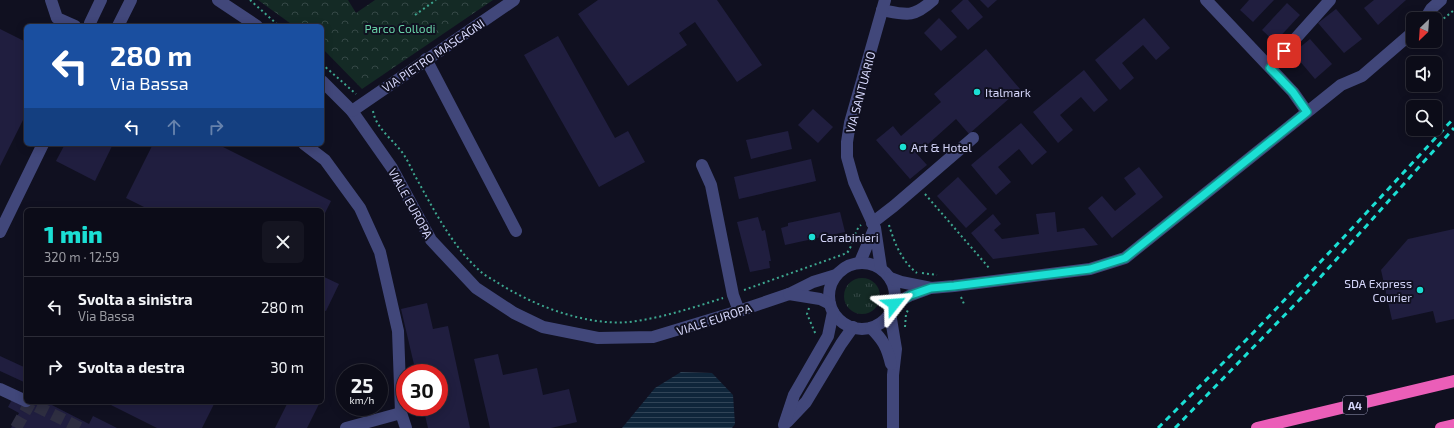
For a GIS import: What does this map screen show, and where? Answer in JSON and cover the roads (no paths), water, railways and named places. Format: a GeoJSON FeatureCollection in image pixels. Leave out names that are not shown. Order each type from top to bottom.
{"type":"FeatureCollection","features":[{"type":"Feature","properties":{"kind":"highway","name":"A4"},"geometry":{"type":"LineString","coordinates":[[1257,428],[1454,381]]}},
{"type":"Feature","properties":{"kind":"highway"},"geometry":{"type":"LineString","coordinates":[[1441,428],[1454,425]]}},
{"type":"Feature","properties":{"kind":"street"},"geometry":{"type":"LineString","coordinates":[[52,0],[56,18],[70,24]]}},
{"type":"Feature","properties":{"kind":"street"},"geometry":{"type":"LineString","coordinates":[[91,24],[101,0]]}},
{"type":"Feature","properties":{"kind":"street"},"geometry":{"type":"LineString","coordinates":[[119,24],[131,0]]}},
{"type":"Feature","properties":{"kind":"street"},"geometry":{"type":"LineString","coordinates":[[218,0],[253,24]]}},
{"type":"Feature","properties":{"kind":"street","name":"VIA PIETRO MASCAGNI"},"geometry":{"type":"LineString","coordinates":[[352,111],[514,0]]}},
{"type":"Feature","properties":{"kind":"street"},"geometry":{"type":"LineString","coordinates":[[883,5],[910,14],[923,9],[933,0]]}},
{"type":"Feature","properties":{"kind":"street"},"geometry":{"type":"LineString","coordinates":[[1206,0],[1293,92],[1307,112]]}},
{"type":"Feature","properties":{"kind":"street"},"geometry":{"type":"LineString","coordinates":[[1270,68],[1330,0]]}},
{"type":"Feature","properties":{"kind":"street"},"geometry":{"type":"LineString","coordinates":[[1429,12],[1441,0]]}},
{"type":"Feature","properties":{"kind":"street","name":"VIA SANTUARIO"},"geometry":{"type":"LineString","coordinates":[[881,268],[874,225],[854,182],[848,157],[847,142],[850,124],[883,5]]}},
{"type":"Feature","properties":{"kind":"street"},"geometry":{"type":"LineString","coordinates":[[893,428],[893,375],[896,349],[892,309],[896,295],[894,286],[890,278],[881,268],[871,264],[860,262],[851,264],[843,269],[836,275],[831,284],[829,294],[832,308],[838,318],[845,324],[862,329],[871,328],[882,322],[892,309],[911,295],[931,288],[1090,269],[1125,258],[1341,84],[1362,76],[1406,38]]}},
{"type":"Feature","properties":{"kind":"street"},"geometry":{"type":"LineString","coordinates":[[426,59],[516,231]]}},
{"type":"Feature","properties":{"kind":"street","name":"VIALE EUROPA"},"geometry":{"type":"LineString","coordinates":[[324,83],[352,111],[392,168],[431,240],[476,288],[514,313],[543,327],[598,338],[653,337],[739,311],[789,294],[814,282],[836,275]]}},
{"type":"Feature","properties":{"kind":"street"},"geometry":{"type":"LineString","coordinates":[[860,262],[874,225],[882,215],[973,138]]}},
{"type":"Feature","properties":{"kind":"street"},"geometry":{"type":"LineString","coordinates":[[0,232],[42,146]]}},
{"type":"Feature","properties":{"kind":"street"},"geometry":{"type":"LineString","coordinates":[[307,146],[325,160],[360,208],[380,252],[398,331],[400,364]]}},
{"type":"Feature","properties":{"kind":"street"},"geometry":{"type":"LineString","coordinates":[[702,165],[711,185],[733,295],[739,311]]}},
{"type":"Feature","properties":{"kind":"street"},"geometry":{"type":"LineString","coordinates":[[890,278],[901,282],[931,288]]}},
{"type":"Feature","properties":{"kind":"street","name":"VIALE EUROPA"},"geometry":{"type":"LineString","coordinates":[[789,294],[820,300],[832,308]]}},
{"type":"Feature","properties":{"kind":"street"},"geometry":{"type":"LineString","coordinates":[[783,426],[794,395],[828,336],[832,308]]}},
{"type":"Feature","properties":{"kind":"street"},"geometry":{"type":"LineString","coordinates":[[783,426],[806,402],[853,327]]}},
{"type":"Feature","properties":{"kind":"street"},"geometry":{"type":"LineString","coordinates":[[871,328],[882,340],[888,350],[893,375]]}},
{"type":"Feature","properties":{"kind":"street"},"geometry":{"type":"LineString","coordinates":[[0,388],[24,400]]}},
{"type":"Feature","properties":{"kind":"street"},"geometry":{"type":"LineString","coordinates":[[346,428],[396,414]]}},
{"type":"Feature","properties":{"kind":"street"},"geometry":{"type":"LineString","coordinates":[[403,416],[406,428]]}},
{"type":"Feature","properties":{"kind":"water"},"geometry":{"type":"Polygon","coordinates":[[[681,372],[712,373],[733,395],[735,424],[732,428],[622,428],[655,388],[681,372]]]}},
{"type":"Feature","properties":{"kind":"tunnel"},"geometry":{"type":"LineString","coordinates":[[16,428],[29,404]]}},
{"type":"Feature","properties":{"kind":"tunnel"},"geometry":{"type":"LineString","coordinates":[[32,404],[80,428]]}},
{"type":"Feature","properties":{"kind":"railway"},"geometry":{"type":"LineString","coordinates":[[1158,428],[1257,329],[1454,118]]}},
{"type":"Feature","properties":{"kind":"railway"},"geometry":{"type":"LineString","coordinates":[[1175,428],[1308,291],[1454,128]]}},
{"type":"Feature","properties":{"kind":"place","name":"Italmark"},"geometry":{"type":"Point","coordinates":[977,92]}},
{"type":"Feature","properties":{"kind":"place","name":"Art & Hotel"},"geometry":{"type":"Point","coordinates":[903,147]}},
{"type":"Feature","properties":{"kind":"place","name":"Carabinieri"},"geometry":{"type":"Point","coordinates":[812,237]}},
{"type":"Feature","properties":{"kind":"place","name":"SDA Express Courier"},"geometry":{"type":"Point","coordinates":[1420,290]}},
{"type":"Feature","properties":{"kind":"park label","name":"Parco Collodi"},"geometry":{"type":"Point","coordinates":[400,28]}}]}
